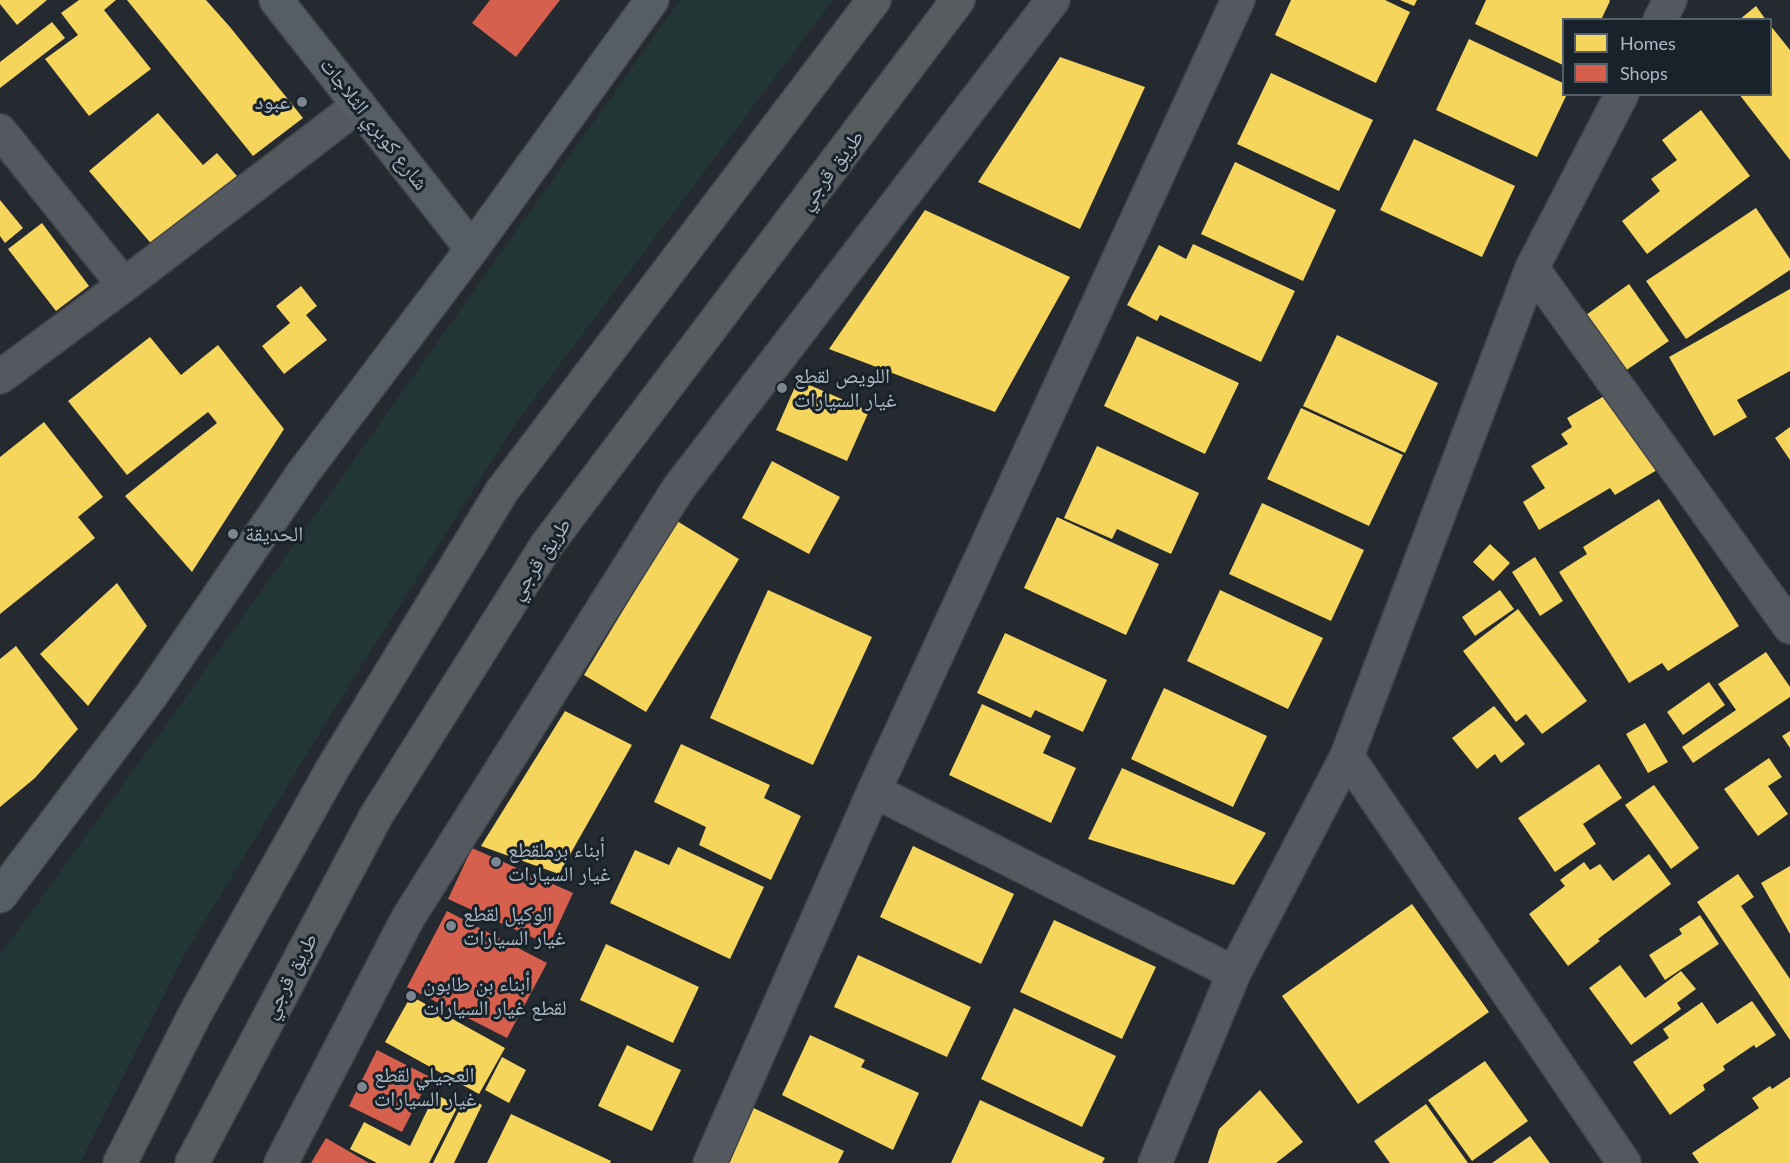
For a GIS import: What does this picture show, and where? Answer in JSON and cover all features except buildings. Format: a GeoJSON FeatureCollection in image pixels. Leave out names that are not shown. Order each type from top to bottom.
{"type":"FeatureCollection","features":[{"type":"Feature","properties":{"kind":"highway"},"geometry":{"type":"LineString","coordinates":[[120,1163],[195,1014],[334,765],[502,491],[874,0]]}},
{"type":"Feature","properties":{"kind":"highway","name":"طريق قرجي"},"geometry":{"type":"LineString","coordinates":[[192,1163],[376,816],[546,546],[958,0]]}},
{"type":"Feature","properties":{"kind":"main road","name":"شارع كوبري الثلاجات"},"geometry":{"type":"LineString","coordinates":[[276,0],[472,249]]}},
{"type":"Feature","properties":{"kind":"main road"},"geometry":{"type":"LineString","coordinates":[[0,896],[150,697],[303,474],[472,249],[652,0]]}},
{"type":"Feature","properties":{"kind":"street"},"geometry":{"type":"LineString","coordinates":[[281,1163],[408,918],[678,489],[1053,0]]}},
{"type":"Feature","properties":{"kind":"street"},"geometry":{"type":"LineString","coordinates":[[710,1163],[874,791],[1238,0]]}},
{"type":"Feature","properties":{"kind":"street"},"geometry":{"type":"LineString","coordinates":[[1661,18],[1670,0]]}},
{"type":"Feature","properties":{"kind":"street"},"geometry":{"type":"LineString","coordinates":[[1155,1163],[1234,973],[1347,756],[1532,267],[1621,96]]}},
{"type":"Feature","properties":{"kind":"street"},"geometry":{"type":"LineString","coordinates":[[0,377],[358,105]]}},
{"type":"Feature","properties":{"kind":"street"},"geometry":{"type":"LineString","coordinates":[[0,131],[124,285]]}},
{"type":"Feature","properties":{"kind":"street"},"geometry":{"type":"LineString","coordinates":[[1532,267],[1790,627]]}},
{"type":"Feature","properties":{"kind":"street"},"geometry":{"type":"LineString","coordinates":[[1347,756],[1624,1163]]}},
{"type":"Feature","properties":{"kind":"street"},"geometry":{"type":"LineString","coordinates":[[874,791],[1234,973]]}},
{"type":"Feature","properties":{"kind":"green space"},"geometry":{"type":"Polygon","coordinates":[[[680,0],[833,0],[516,423],[348,687],[185,953],[80,1163],[0,1163],[0,955],[166,725],[680,0]]]}},
{"type":"Feature","properties":{"kind":"place","name":"عبود"},"geometry":{"type":"Point","coordinates":[302,102]}},
{"type":"Feature","properties":{"kind":"place","name":"اللويص لقطع غيار السيارات"},"geometry":{"type":"Point","coordinates":[782,388]}},
{"type":"Feature","properties":{"kind":"place","name":"الحديقة"},"geometry":{"type":"Point","coordinates":[233,534]}},
{"type":"Feature","properties":{"kind":"place","name":"أبناء برملقطع غيار السيارات"},"geometry":{"type":"Point","coordinates":[496,862]}},
{"type":"Feature","properties":{"kind":"place","name":"الوكيل لقطع غيار السيارات"},"geometry":{"type":"Point","coordinates":[451,926]}},
{"type":"Feature","properties":{"kind":"place","name":"أبناء بن طابون لقطع غيار السيارات"},"geometry":{"type":"Point","coordinates":[411,996]}},
{"type":"Feature","properties":{"kind":"place","name":"العجيلي لقطع غيار السيارات"},"geometry":{"type":"Point","coordinates":[362,1087]}}]}
